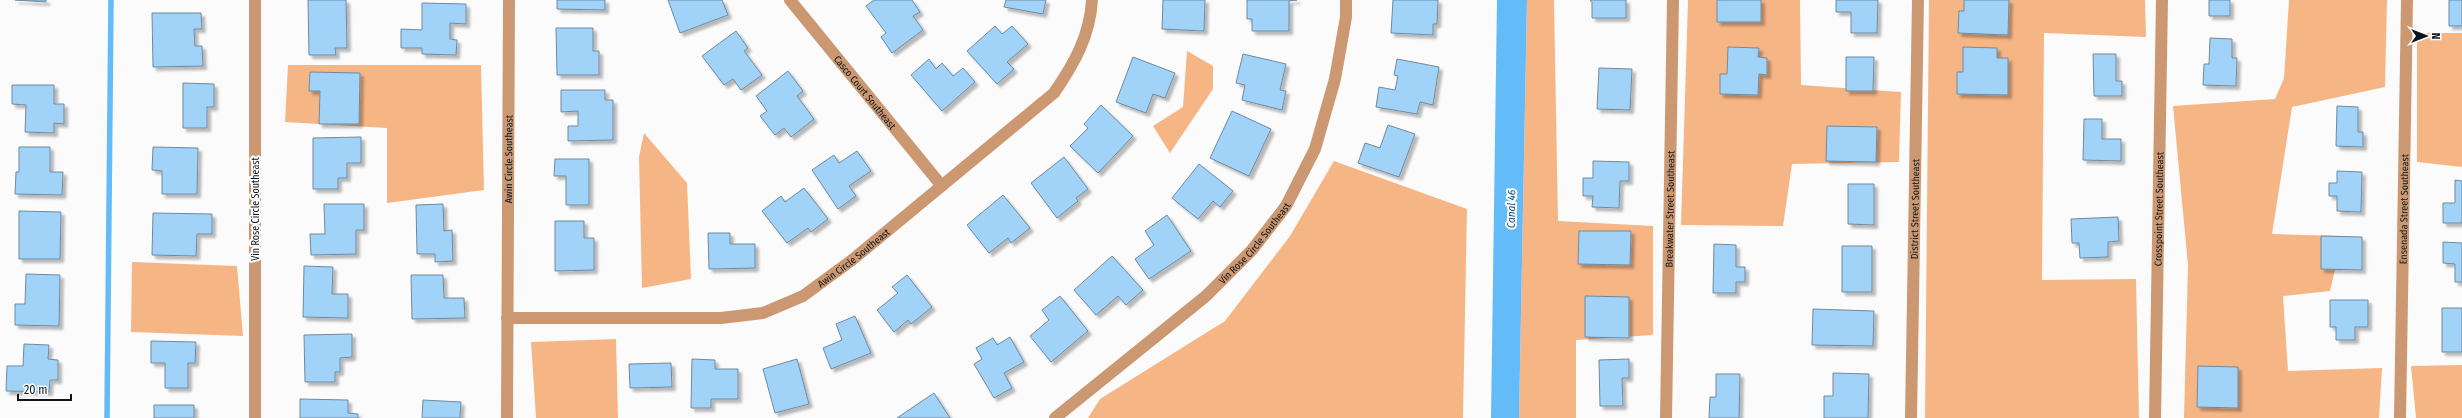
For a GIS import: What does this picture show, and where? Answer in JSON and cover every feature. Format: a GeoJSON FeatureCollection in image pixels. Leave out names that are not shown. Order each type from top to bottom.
{"type":"FeatureCollection","features":[{"type":"Feature","properties":{"kind":"street","name":"Vin Rose Circle Southeast"},"geometry":{"type":"LineString","coordinates":[[255,0],[255,418]]}},
{"type":"Feature","properties":{"kind":"street","name":"Awin Circle Southeast"},"geometry":{"type":"LineString","coordinates":[[507,418],[508,0]]}},
{"type":"Feature","properties":{"kind":"street","name":"Casco Court Southeast"},"geometry":{"type":"LineString","coordinates":[[790,0],[941,185]]}},
{"type":"Feature","properties":{"kind":"street","name":"Awin Circle Southeast"},"geometry":{"type":"LineString","coordinates":[[507,318],[721,318],[763,313],[803,296],[852,260],[1054,92],[1075,62],[1091,20],[1092,0]]}},
{"type":"Feature","properties":{"kind":"street","name":"Vin Rose Circle Southeast"},"geometry":{"type":"LineString","coordinates":[[1054,418],[1206,296],[1252,250],[1286,206],[1315,149],[1331,93],[1346,17],[1346,0]]}},
{"type":"Feature","properties":{"kind":"street","name":"Breakwater Street Southeast"},"geometry":{"type":"LineString","coordinates":[[1666,418],[1672,0]]}},
{"type":"Feature","properties":{"kind":"street","name":"District Street Southeast"},"geometry":{"type":"LineString","coordinates":[[1911,418],[1918,0]]}},
{"type":"Feature","properties":{"kind":"street","name":"Crosspoint Street Southeast"},"geometry":{"type":"LineString","coordinates":[[2155,418],[2162,0]]}},
{"type":"Feature","properties":{"kind":"street","name":"Ensenada Street Southeast"},"geometry":{"type":"LineString","coordinates":[[2400,418],[2407,0]]}},
{"type":"Feature","properties":{"kind":"shaded area"},"geometry":{"type":"Polygon","coordinates":[[[1527,0],[1554,0],[1558,221],[1653,226],[1653,335],[1576,340],[1576,418],[1519,418],[1527,0]]]}},
{"type":"Feature","properties":{"kind":"shaded area"},"geometry":{"type":"Polygon","coordinates":[[[1688,0],[1800,0],[1801,85],[1901,92],[1899,162],[1792,164],[1783,226],[1681,225],[1688,0]]]}},
{"type":"Feature","properties":{"kind":"shaded area"},"geometry":{"type":"Polygon","coordinates":[[[1929,0],[2145,0],[2146,37],[2044,33],[2042,280],[2136,279],[2139,418],[1925,418],[1929,0]]]}},
{"type":"Feature","properties":{"kind":"shaded area"},"geometry":{"type":"Polygon","coordinates":[[[2289,0],[2387,0],[2385,87],[2292,107],[2272,234],[2343,236],[2330,291],[2283,296],[2288,371],[2382,368],[2379,418],[2184,418],[2188,265],[2173,106],[2275,99],[2284,78],[2289,0]]]}},
{"type":"Feature","properties":{"kind":"shaded area"},"geometry":{"type":"Polygon","coordinates":[[[2417,33],[2462,33],[2462,167],[2417,162],[2417,33]]]}},
{"type":"Feature","properties":{"kind":"shaded area"},"geometry":{"type":"Polygon","coordinates":[[[1187,51],[1213,66],[1213,89],[1170,153],[1153,126],[1183,107],[1187,51]]]}},
{"type":"Feature","properties":{"kind":"shaded area"},"geometry":{"type":"Polygon","coordinates":[[[288,65],[481,65],[484,190],[387,203],[387,128],[285,122],[288,65]]]}},
{"type":"Feature","properties":{"kind":"shaded area"},"geometry":{"type":"Polygon","coordinates":[[[644,133],[687,183],[691,279],[642,288],[639,157],[644,133]]]}},
{"type":"Feature","properties":{"kind":"shaded area"},"geometry":{"type":"Polygon","coordinates":[[[1334,161],[1467,209],[1463,418],[1088,418],[1100,399],[1225,321],[1290,236],[1334,161]]]}},
{"type":"Feature","properties":{"kind":"shaded area"},"geometry":{"type":"Polygon","coordinates":[[[132,262],[237,266],[243,336],[131,332],[132,262]]]}},
{"type":"Feature","properties":{"kind":"shaded area"},"geometry":{"type":"Polygon","coordinates":[[[616,339],[618,418],[536,418],[531,342],[616,339]]]}},
{"type":"Feature","properties":{"kind":"shaded area"},"geometry":{"type":"Polygon","coordinates":[[[2462,365],[2462,418],[2416,418],[2411,366],[2462,365]]]}},
{"type":"Feature","properties":{"kind":"water","name":"Canal 46"},"geometry":{"type":"Polygon","coordinates":[[[1497,0],[1527,0],[1519,418],[1491,418],[1497,0]]]}},
{"type":"Feature","properties":{"kind":"building"},"geometry":{"type":"Polygon","coordinates":[[[15,0],[46,0],[46,2],[15,0]]]}},
{"type":"Feature","properties":{"kind":"building"},"geometry":{"type":"Polygon","coordinates":[[[308,0],[346,0],[347,48],[335,48],[336,55],[309,55],[308,0]]]}},
{"type":"Feature","properties":{"kind":"building"},"geometry":{"type":"Polygon","coordinates":[[[557,0],[605,0],[605,10],[557,9],[557,0]]]}},
{"type":"Feature","properties":{"kind":"building"},"geometry":{"type":"Polygon","coordinates":[[[668,0],[722,0],[728,15],[680,33],[668,0]]]}},
{"type":"Feature","properties":{"kind":"building"},"geometry":{"type":"Polygon","coordinates":[[[874,0],[912,0],[920,12],[913,16],[923,30],[892,53],[881,37],[886,33],[866,6],[874,0]]]}},
{"type":"Feature","properties":{"kind":"building"},"geometry":{"type":"Polygon","coordinates":[[[1006,0],[1046,0],[1043,14],[1004,7],[1006,0]]]}},
{"type":"Feature","properties":{"kind":"building"},"geometry":{"type":"Polygon","coordinates":[[[1163,0],[1205,0],[1204,31],[1162,29],[1163,0]]]}},
{"type":"Feature","properties":{"kind":"building"},"geometry":{"type":"Polygon","coordinates":[[[1247,0],[1297,0],[1289,1],[1289,31],[1252,31],[1252,19],[1247,19],[1247,0]]]}},
{"type":"Feature","properties":{"kind":"building"},"geometry":{"type":"Polygon","coordinates":[[[1393,0],[1438,0],[1437,24],[1433,24],[1433,35],[1391,33],[1393,0]]]}},
{"type":"Feature","properties":{"kind":"building"},"geometry":{"type":"Polygon","coordinates":[[[1590,0],[1626,0],[1626,18],[1592,18],[1592,2],[1590,0]]]}},
{"type":"Feature","properties":{"kind":"building"},"geometry":{"type":"Polygon","coordinates":[[[1717,0],[1761,0],[1761,22],[1717,22],[1717,0]]]}},
{"type":"Feature","properties":{"kind":"building"},"geometry":{"type":"Polygon","coordinates":[[[1836,0],[1878,0],[1877,33],[1851,33],[1851,12],[1836,12],[1836,0]]]}},
{"type":"Feature","properties":{"kind":"building"},"geometry":{"type":"Polygon","coordinates":[[[1964,0],[2009,0],[2008,35],[1958,33],[1959,11],[1964,11],[1964,0]]]}},
{"type":"Feature","properties":{"kind":"building"},"geometry":{"type":"Polygon","coordinates":[[[2209,0],[2230,0],[2230,16],[2209,16],[2209,0]]]}},
{"type":"Feature","properties":{"kind":"building"},"geometry":{"type":"Polygon","coordinates":[[[2449,0],[2462,0],[2462,26],[2449,26],[2449,0]]]}},
{"type":"Feature","properties":{"kind":"building"},"geometry":{"type":"Polygon","coordinates":[[[422,3],[466,4],[466,24],[450,23],[450,39],[457,40],[456,55],[422,54],[422,48],[401,48],[401,29],[422,30],[422,3]]]}},
{"type":"Feature","properties":{"kind":"building"},"geometry":{"type":"Polygon","coordinates":[[[152,13],[201,13],[202,29],[194,29],[195,46],[202,46],[203,66],[153,67],[152,13]]]}},
{"type":"Feature","properties":{"kind":"building"},"geometry":{"type":"Polygon","coordinates":[[[995,26],[1002,34],[1012,26],[1028,44],[1007,62],[1014,69],[997,84],[967,51],[995,26]]]}},
{"type":"Feature","properties":{"kind":"building"},"geometry":{"type":"Polygon","coordinates":[[[556,28],[593,28],[593,51],[599,51],[599,75],[557,75],[556,28]]]}},
{"type":"Feature","properties":{"kind":"building"},"geometry":{"type":"Polygon","coordinates":[[[736,31],[748,48],[744,51],[762,75],[741,90],[733,79],[724,85],[702,56],[736,31]]]}},
{"type":"Feature","properties":{"kind":"building"},"geometry":{"type":"Polygon","coordinates":[[[2210,38],[2232,39],[2232,58],[2237,58],[2236,86],[2203,85],[2204,64],[2209,64],[2210,38]]]}},
{"type":"Feature","properties":{"kind":"building"},"geometry":{"type":"Polygon","coordinates":[[[1728,47],[1759,48],[1758,57],[1767,58],[1767,75],[1759,74],[1758,95],[1720,94],[1720,74],[1727,74],[1728,47]]]}},
{"type":"Feature","properties":{"kind":"building"},"geometry":{"type":"Polygon","coordinates":[[[1963,47],[1997,48],[1997,58],[2008,58],[2008,95],[1957,94],[1957,72],[1963,72],[1963,47]]]}},
{"type":"Feature","properties":{"kind":"building"},"geometry":{"type":"Polygon","coordinates":[[[1243,54],[1286,64],[1280,90],[1286,91],[1282,110],[1242,100],[1245,85],[1236,83],[1243,54]]]}},
{"type":"Feature","properties":{"kind":"building"},"geometry":{"type":"Polygon","coordinates":[[[2093,54],[2116,54],[2116,81],[2122,81],[2122,96],[2094,96],[2093,54]]]}},
{"type":"Feature","properties":{"kind":"building"},"geometry":{"type":"Polygon","coordinates":[[[1133,57],[1175,73],[1165,98],[1153,94],[1146,113],[1116,102],[1133,57]]]}},
{"type":"Feature","properties":{"kind":"building"},"geometry":{"type":"Polygon","coordinates":[[[1846,57],[1874,57],[1873,91],[1846,91],[1846,57]]]}},
{"type":"Feature","properties":{"kind":"building"},"geometry":{"type":"Polygon","coordinates":[[[929,59],[936,69],[942,63],[953,76],[963,68],[975,82],[942,111],[911,75],[929,59]]]}},
{"type":"Feature","properties":{"kind":"building"},"geometry":{"type":"Polygon","coordinates":[[[1397,59],[1439,67],[1433,105],[1420,102],[1417,114],[1376,107],[1379,87],[1395,90],[1398,76],[1394,75],[1397,59]]]}},
{"type":"Feature","properties":{"kind":"building"},"geometry":{"type":"Polygon","coordinates":[[[1599,68],[1632,69],[1630,110],[1597,109],[1599,68]]]}},
{"type":"Feature","properties":{"kind":"building"},"geometry":{"type":"Polygon","coordinates":[[[788,71],[803,91],[797,96],[814,119],[791,137],[784,128],[775,135],[760,116],[767,111],[756,96],[788,71]]]}},
{"type":"Feature","properties":{"kind":"building"},"geometry":{"type":"Polygon","coordinates":[[[310,72],[360,73],[359,124],[319,124],[320,91],[309,91],[310,72]]]}},
{"type":"Feature","properties":{"kind":"building"},"geometry":{"type":"Polygon","coordinates":[[[183,83],[214,84],[214,107],[207,107],[207,128],[183,128],[183,83]]]}},
{"type":"Feature","properties":{"kind":"building"},"geometry":{"type":"Polygon","coordinates":[[[12,85],[54,85],[54,104],[64,104],[64,124],[54,123],[54,133],[25,132],[26,105],[12,104],[12,85]]]}},
{"type":"Feature","properties":{"kind":"building"},"geometry":{"type":"Polygon","coordinates":[[[561,90],[605,90],[605,100],[613,100],[613,140],[568,141],[568,126],[578,126],[578,111],[561,112],[561,90]]]}},
{"type":"Feature","properties":{"kind":"building"},"geometry":{"type":"Polygon","coordinates":[[[1101,105],[1133,136],[1098,173],[1070,146],[1088,128],[1084,124],[1101,105]]]}},
{"type":"Feature","properties":{"kind":"building"},"geometry":{"type":"Polygon","coordinates":[[[2337,106],[2358,107],[2358,132],[2363,132],[2363,147],[2336,146],[2337,106]]]}},
{"type":"Feature","properties":{"kind":"building"},"geometry":{"type":"Polygon","coordinates":[[[1232,111],[1271,129],[1249,176],[1210,158],[1232,111]]]}},
{"type":"Feature","properties":{"kind":"building"},"geometry":{"type":"Polygon","coordinates":[[[2084,119],[2102,119],[2102,139],[2121,139],[2121,161],[2083,160],[2084,119]]]}},
{"type":"Feature","properties":{"kind":"building"},"geometry":{"type":"Polygon","coordinates":[[[1388,125],[1415,134],[1399,177],[1358,163],[1365,143],[1380,148],[1388,125]]]}},
{"type":"Feature","properties":{"kind":"building"},"geometry":{"type":"Polygon","coordinates":[[[1827,126],[1877,127],[1876,162],[1826,161],[1827,126]]]}},
{"type":"Feature","properties":{"kind":"building"},"geometry":{"type":"Polygon","coordinates":[[[361,137],[361,163],[347,163],[347,178],[338,178],[338,189],[313,189],[313,138],[361,137]]]}},
{"type":"Feature","properties":{"kind":"building"},"geometry":{"type":"Polygon","coordinates":[[[19,147],[50,147],[50,172],[63,172],[62,195],[15,194],[16,172],[19,172],[19,147]]]}},
{"type":"Feature","properties":{"kind":"building"},"geometry":{"type":"Polygon","coordinates":[[[153,147],[198,148],[197,194],[162,194],[162,171],[152,170],[153,147]]]}},
{"type":"Feature","properties":{"kind":"building"},"geometry":{"type":"Polygon","coordinates":[[[857,151],[871,171],[849,186],[856,196],[838,209],[812,170],[834,155],[839,163],[857,151]]]}},
{"type":"Feature","properties":{"kind":"building"},"geometry":{"type":"Polygon","coordinates":[[[1064,157],[1088,189],[1076,198],[1078,201],[1057,218],[1031,183],[1064,157]]]}},
{"type":"Feature","properties":{"kind":"building"},"geometry":{"type":"Polygon","coordinates":[[[555,159],[589,159],[589,205],[566,205],[566,176],[554,176],[555,159]]]}},
{"type":"Feature","properties":{"kind":"building"},"geometry":{"type":"Polygon","coordinates":[[[1593,161],[1629,162],[1629,181],[1620,181],[1619,208],[1592,207],[1593,196],[1583,196],[1583,178],[1593,178],[1593,161]]]}},
{"type":"Feature","properties":{"kind":"building"},"geometry":{"type":"Polygon","coordinates":[[[1199,164],[1233,191],[1220,207],[1213,201],[1198,219],[1172,198],[1199,164]]]}},
{"type":"Feature","properties":{"kind":"building"},"geometry":{"type":"Polygon","coordinates":[[[2337,171],[2362,172],[2361,212],[2337,211],[2337,196],[2329,196],[2329,183],[2337,183],[2337,171]]]}},
{"type":"Feature","properties":{"kind":"building"},"geometry":{"type":"Polygon","coordinates":[[[2455,180],[2462,181],[2462,223],[2443,223],[2443,203],[2455,203],[2455,180]]]}},
{"type":"Feature","properties":{"kind":"building"},"geometry":{"type":"Polygon","coordinates":[[[1848,184],[1874,184],[1874,225],[1848,224],[1848,184]]]}},
{"type":"Feature","properties":{"kind":"building"},"geometry":{"type":"Polygon","coordinates":[[[804,188],[828,219],[811,232],[808,228],[787,243],[762,211],[781,196],[785,202],[804,188]]]}},
{"type":"Feature","properties":{"kind":"building"},"geometry":{"type":"Polygon","coordinates":[[[1003,195],[1030,228],[1011,243],[1008,238],[989,253],[967,225],[1003,195]]]}},
{"type":"Feature","properties":{"kind":"building"},"geometry":{"type":"Polygon","coordinates":[[[324,204],[364,204],[364,230],[356,230],[356,254],[311,255],[310,234],[325,234],[324,204]]]}},
{"type":"Feature","properties":{"kind":"building"},"geometry":{"type":"Polygon","coordinates":[[[443,204],[444,231],[452,230],[453,261],[435,262],[435,254],[417,254],[416,205],[443,204]]]}},
{"type":"Feature","properties":{"kind":"building"},"geometry":{"type":"Polygon","coordinates":[[[19,211],[61,212],[60,259],[19,259],[19,211]]]}},
{"type":"Feature","properties":{"kind":"building"},"geometry":{"type":"Polygon","coordinates":[[[153,213],[212,214],[212,234],[197,234],[196,256],[152,255],[153,213]]]}},
{"type":"Feature","properties":{"kind":"building"},"geometry":{"type":"Polygon","coordinates":[[[1167,215],[1191,251],[1149,279],[1135,259],[1154,245],[1145,231],[1167,215]]]}},
{"type":"Feature","properties":{"kind":"building"},"geometry":{"type":"Polygon","coordinates":[[[2118,217],[2119,241],[2108,242],[2108,257],[2080,258],[2079,243],[2072,243],[2071,219],[2118,217]]]}},
{"type":"Feature","properties":{"kind":"building"},"geometry":{"type":"Polygon","coordinates":[[[555,221],[584,221],[584,238],[594,238],[594,270],[555,271],[555,221]]]}},
{"type":"Feature","properties":{"kind":"building"},"geometry":{"type":"Polygon","coordinates":[[[1579,231],[1631,231],[1630,265],[1578,264],[1579,231]]]}},
{"type":"Feature","properties":{"kind":"building"},"geometry":{"type":"Polygon","coordinates":[[[708,233],[730,233],[730,244],[755,244],[755,268],[709,269],[708,233]]]}},
{"type":"Feature","properties":{"kind":"building"},"geometry":{"type":"Polygon","coordinates":[[[2321,236],[2362,237],[2362,270],[2321,269],[2321,236]]]}},
{"type":"Feature","properties":{"kind":"building"},"geometry":{"type":"Polygon","coordinates":[[[2443,242],[2462,243],[2462,282],[2455,282],[2455,264],[2443,263],[2443,242]]]}},
{"type":"Feature","properties":{"kind":"building"},"geometry":{"type":"Polygon","coordinates":[[[1714,244],[1736,245],[1736,267],[1745,267],[1745,282],[1736,282],[1736,293],[1713,293],[1714,244]]]}},
{"type":"Feature","properties":{"kind":"building"},"geometry":{"type":"Polygon","coordinates":[[[1842,246],[1872,246],[1872,292],[1842,292],[1842,246]]]}},
{"type":"Feature","properties":{"kind":"building"},"geometry":{"type":"Polygon","coordinates":[[[1112,256],[1143,290],[1126,305],[1118,296],[1096,315],[1074,290],[1112,256]]]}},
{"type":"Feature","properties":{"kind":"building"},"geometry":{"type":"Polygon","coordinates":[[[304,266],[333,267],[332,294],[348,294],[348,318],[303,317],[304,266]]]}},
{"type":"Feature","properties":{"kind":"building"},"geometry":{"type":"Polygon","coordinates":[[[26,274],[60,275],[59,326],[15,325],[15,304],[25,304],[26,274]]]}},
{"type":"Feature","properties":{"kind":"building"},"geometry":{"type":"Polygon","coordinates":[[[411,275],[443,275],[444,298],[464,298],[465,318],[412,319],[411,275]]]}},
{"type":"Feature","properties":{"kind":"building"},"geometry":{"type":"Polygon","coordinates":[[[907,275],[932,307],[911,324],[908,320],[894,332],[877,310],[898,293],[892,287],[907,275]]]}},
{"type":"Feature","properties":{"kind":"building"},"geometry":{"type":"Polygon","coordinates":[[[1060,296],[1088,331],[1051,362],[1030,336],[1049,320],[1042,310],[1060,296]]]}},
{"type":"Feature","properties":{"kind":"building"},"geometry":{"type":"Polygon","coordinates":[[[1585,296],[1629,297],[1629,338],[1585,337],[1585,296]]]}},
{"type":"Feature","properties":{"kind":"building"},"geometry":{"type":"Polygon","coordinates":[[[2330,300],[2368,300],[2368,327],[2355,327],[2355,340],[2336,340],[2336,327],[2330,327],[2330,300]]]}},
{"type":"Feature","properties":{"kind":"building"},"geometry":{"type":"Polygon","coordinates":[[[2442,308],[2462,308],[2462,352],[2442,352],[2442,308]]]}},
{"type":"Feature","properties":{"kind":"building"},"geometry":{"type":"Polygon","coordinates":[[[1813,309],[1874,311],[1873,346],[1812,345],[1813,309]]]}},
{"type":"Feature","properties":{"kind":"building"},"geometry":{"type":"Polygon","coordinates":[[[855,316],[871,353],[831,369],[823,348],[842,340],[836,324],[855,316]]]}},
{"type":"Feature","properties":{"kind":"building"},"geometry":{"type":"Polygon","coordinates":[[[352,334],[352,357],[340,358],[340,372],[335,372],[335,382],[305,382],[304,335],[352,334]]]}},
{"type":"Feature","properties":{"kind":"building"},"geometry":{"type":"Polygon","coordinates":[[[1010,337],[1024,362],[1004,373],[1012,388],[994,398],[974,364],[982,359],[976,348],[993,338],[997,345],[1010,337]]]}},
{"type":"Feature","properties":{"kind":"building"},"geometry":{"type":"Polygon","coordinates":[[[151,341],[196,342],[195,363],[188,363],[188,388],[165,388],[165,363],[151,363],[151,341]]]}},
{"type":"Feature","properties":{"kind":"building"},"geometry":{"type":"Polygon","coordinates":[[[24,344],[49,345],[48,359],[58,360],[58,380],[50,380],[49,392],[6,391],[7,366],[23,366],[24,344]]]}},
{"type":"Feature","properties":{"kind":"building"},"geometry":{"type":"Polygon","coordinates":[[[692,359],[715,360],[715,369],[738,369],[738,399],[711,399],[711,408],[691,408],[692,359]]]}},
{"type":"Feature","properties":{"kind":"building"},"geometry":{"type":"Polygon","coordinates":[[[797,359],[809,404],[775,413],[763,369],[797,359]]]}},
{"type":"Feature","properties":{"kind":"building"},"geometry":{"type":"Polygon","coordinates":[[[1629,359],[1629,378],[1622,378],[1623,406],[1600,406],[1599,360],[1629,359]]]}},
{"type":"Feature","properties":{"kind":"building"},"geometry":{"type":"Polygon","coordinates":[[[671,363],[672,387],[630,388],[629,364],[671,363]]]}},
{"type":"Feature","properties":{"kind":"building"},"geometry":{"type":"Polygon","coordinates":[[[2198,366],[2238,367],[2238,408],[2197,407],[2198,366]]]}},
{"type":"Feature","properties":{"kind":"building"},"geometry":{"type":"Polygon","coordinates":[[[1833,373],[1869,374],[1868,418],[1824,418],[1824,396],[1833,396],[1833,373]]]}},
{"type":"Feature","properties":{"kind":"building"},"geometry":{"type":"Polygon","coordinates":[[[1716,374],[1740,374],[1739,418],[1709,418],[1710,397],[1716,397],[1716,374]]]}},
{"type":"Feature","properties":{"kind":"building"},"geometry":{"type":"Polygon","coordinates":[[[934,393],[950,418],[897,418],[934,393]]]}},
{"type":"Feature","properties":{"kind":"building"},"geometry":{"type":"Polygon","coordinates":[[[300,399],[348,400],[348,413],[358,414],[358,418],[300,418],[300,399]]]}},
{"type":"Feature","properties":{"kind":"building"},"geometry":{"type":"Polygon","coordinates":[[[423,400],[461,402],[460,418],[422,418],[423,400]]]}},
{"type":"Feature","properties":{"kind":"building"},"geometry":{"type":"Polygon","coordinates":[[[154,405],[194,405],[194,418],[154,418],[154,405]]]}},
{"type":"Feature","properties":{"kind":"waterway"},"geometry":{"type":"LineString","coordinates":[[107,418],[111,0]]}}]}
